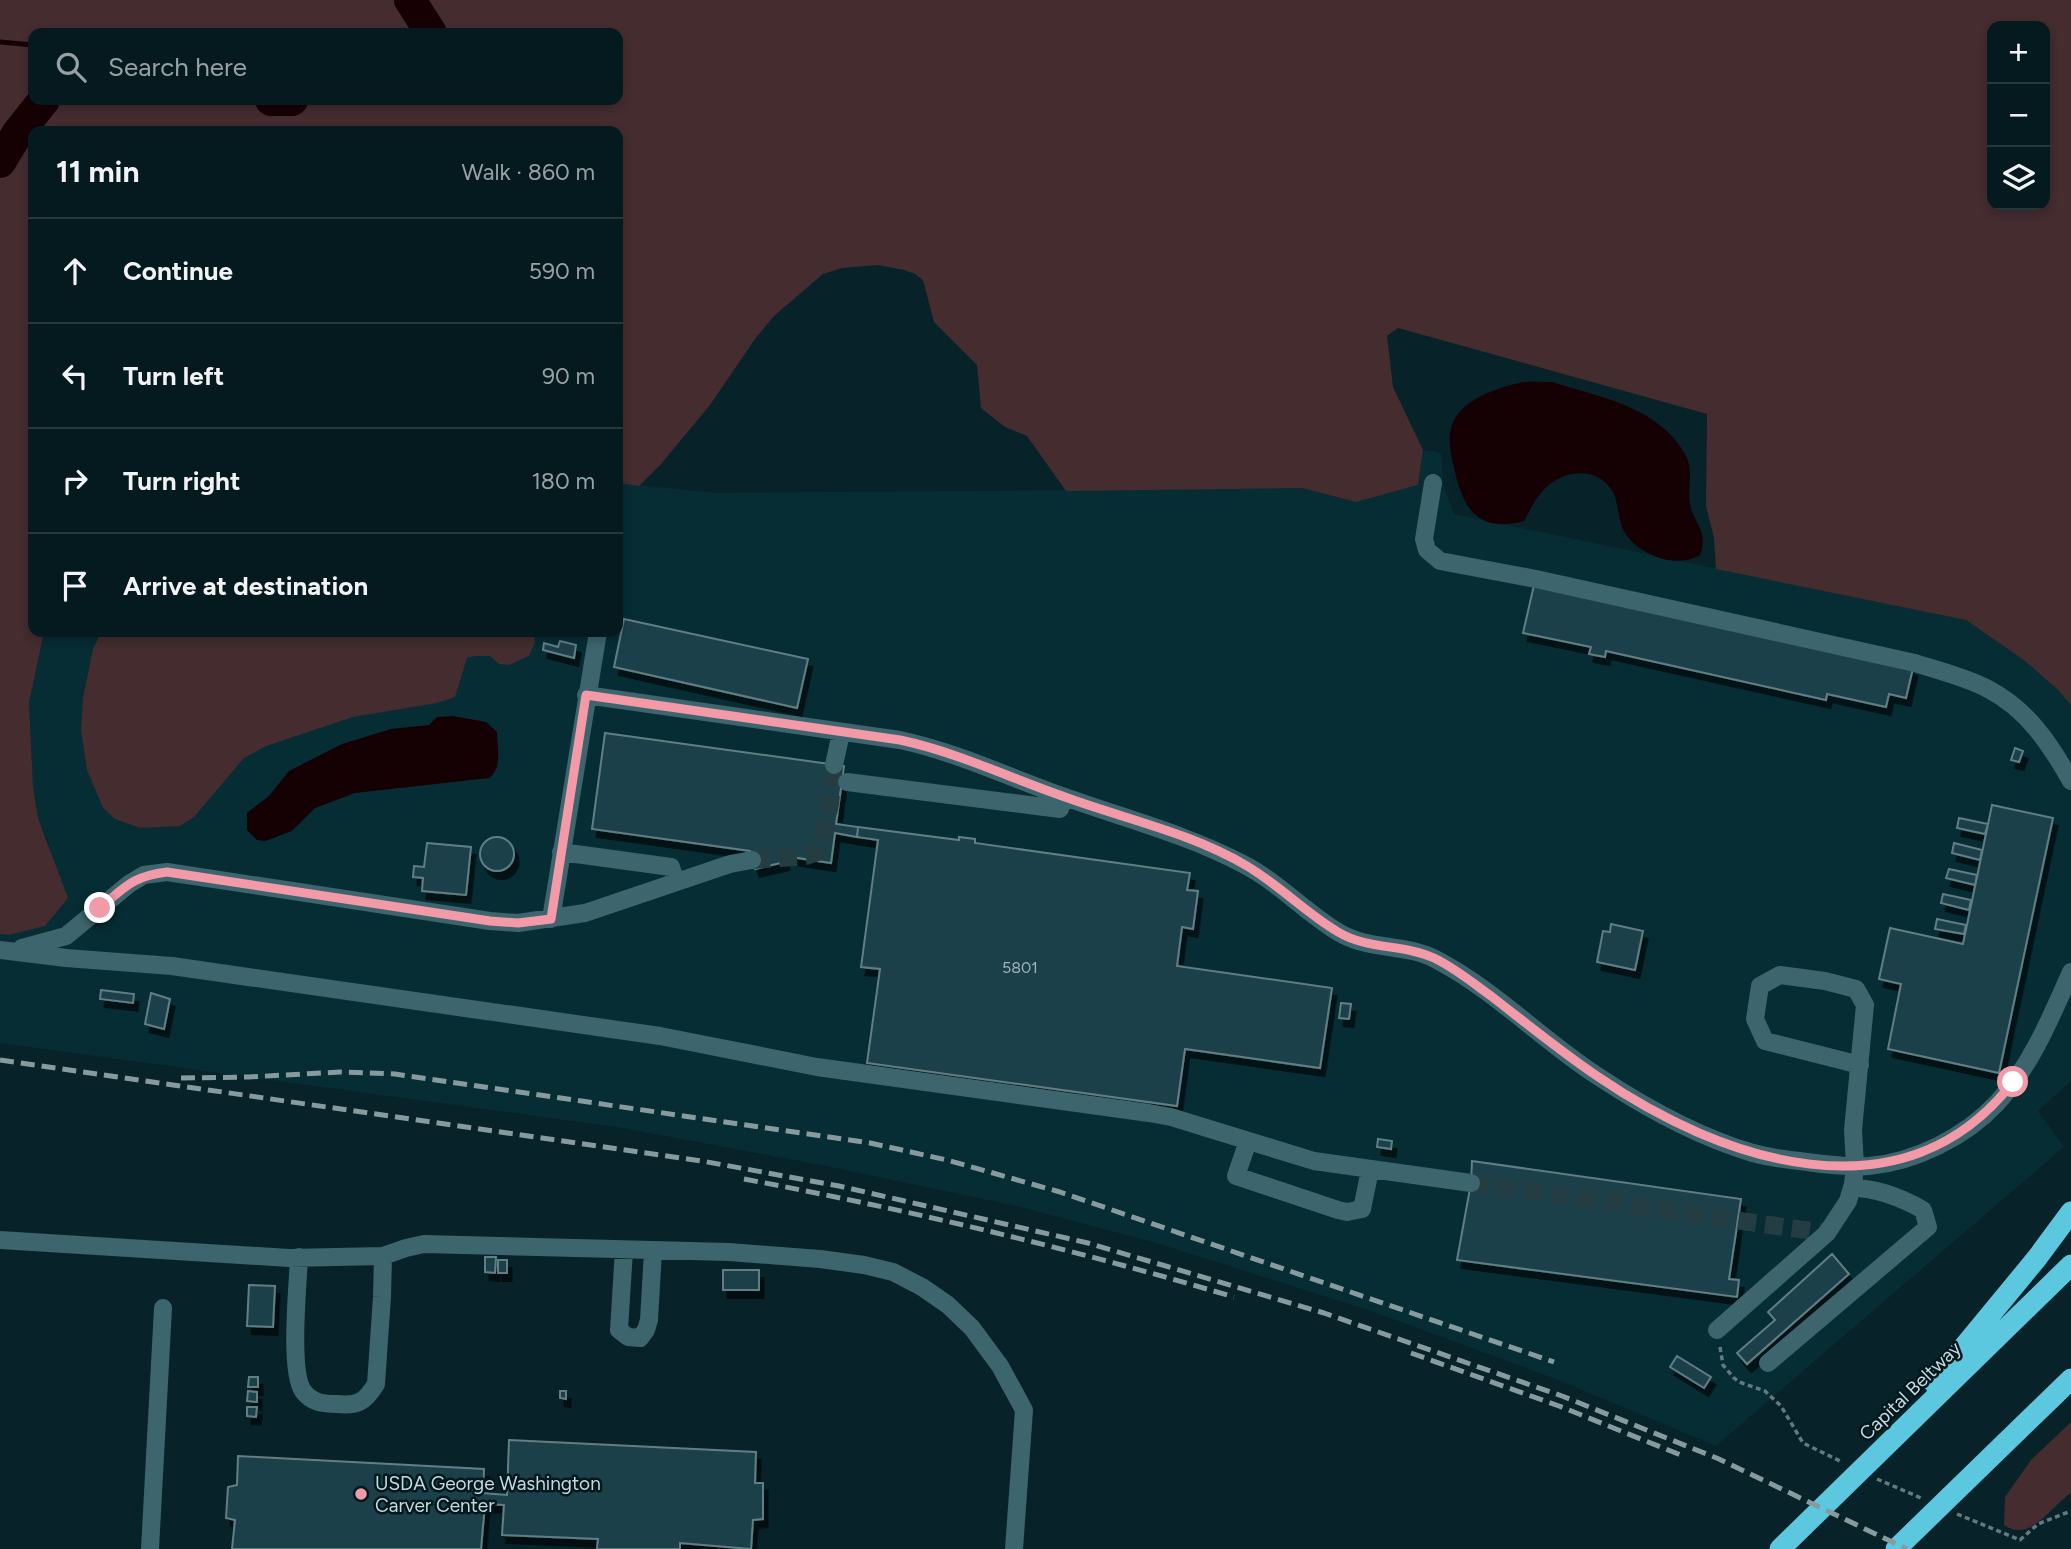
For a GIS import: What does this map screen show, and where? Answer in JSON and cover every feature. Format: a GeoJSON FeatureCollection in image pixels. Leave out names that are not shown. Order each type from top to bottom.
{"type":"FeatureCollection","features":[{"type":"Feature","properties":{"kind":"highway"},"geometry":{"type":"LineString","coordinates":[[1866,1465],[2037,1258],[2071,1212]]}},
{"type":"Feature","properties":{"kind":"highway","name":"Capital Beltway"},"geometry":{"type":"LineString","coordinates":[[1780,1549],[2071,1265]]}},
{"type":"Feature","properties":{"kind":"highway"},"geometry":{"type":"LineString","coordinates":[[1896,1549],[2071,1379]]}},
{"type":"Feature","properties":{"kind":"lane"},"geometry":{"type":"LineString","coordinates":[[1433,483],[1424,539],[1427,551],[1440,561],[1549,582],[1902,660],[1964,679],[1988,689],[2037,728],[2071,781]]}},
{"type":"Feature","properties":{"kind":"lane"},"geometry":{"type":"LineString","coordinates":[[551,919],[597,637]]}},
{"type":"Feature","properties":{"kind":"lane"},"geometry":{"type":"LineString","coordinates":[[586,695],[932,747],[1064,797],[1201,844],[1246,865],[1338,932],[1369,945],[1435,958],[1597,1076],[1658,1114],[1754,1153],[1795,1161],[1871,1166],[1905,1159],[1945,1142],[1979,1119],[1997,1103],[2030,1058],[2071,972]]}},
{"type":"Feature","properties":{"kind":"lane"},"geometry":{"type":"LineString","coordinates":[[834,765],[841,733]]}},
{"type":"Feature","properties":{"kind":"lane"},"geometry":{"type":"LineString","coordinates":[[847,782],[1060,809],[1064,797]]}},
{"type":"Feature","properties":{"kind":"lane"},"geometry":{"type":"LineString","coordinates":[[561,852],[671,867],[676,882]]}},
{"type":"Feature","properties":{"kind":"lane"},"geometry":{"type":"LineString","coordinates":[[4,950],[66,936],[130,884],[145,875],[167,872],[518,923],[585,913],[730,864],[752,860]]}},
{"type":"Feature","properties":{"kind":"lane"},"geometry":{"type":"LineString","coordinates":[[4,950],[172,966],[631,1032],[817,1067],[1149,1113],[1171,1117],[1314,1161],[1471,1183]]}},
{"type":"Feature","properties":{"kind":"lane"},"geometry":{"type":"LineString","coordinates":[[1717,1330],[1827,1233],[1839,1217],[1852,1188],[1855,1166],[1853,1130],[1860,1065],[1865,1005],[1856,989],[1825,981],[1780,975],[1760,986],[1755,1018],[1765,1041],[1860,1065]]}},
{"type":"Feature","properties":{"kind":"lane"},"geometry":{"type":"LineString","coordinates":[[1248,1141],[1236,1176],[1338,1210],[1347,1212],[1363,1209],[1370,1170]]}},
{"type":"Feature","properties":{"kind":"lane"},"geometry":{"type":"LineString","coordinates":[[1768,1363],[1928,1227],[1923,1210],[1911,1203],[1868,1188],[1852,1188]]}},
{"type":"Feature","properties":{"kind":"lane"},"geometry":{"type":"LineString","coordinates":[[0,1240],[299,1257],[383,1256],[424,1244],[729,1252],[864,1265],[892,1272],[922,1287],[948,1305],[972,1328],[993,1356],[1024,1410],[1014,1549]]}},
{"type":"Feature","properties":{"kind":"lane"},"geometry":{"type":"LineString","coordinates":[[624,1250],[619,1331],[628,1337],[640,1338],[649,1320],[653,1251]]}},
{"type":"Feature","properties":{"kind":"lane"},"geometry":{"type":"LineString","coordinates":[[299,1257],[297,1377],[303,1391],[316,1403],[354,1405],[369,1396],[376,1384],[383,1256]]}},
{"type":"Feature","properties":{"kind":"lane"},"geometry":{"type":"LineString","coordinates":[[150,1549],[163,1308]]}},
{"type":"Feature","properties":{"kind":"shaded area"},"geometry":{"type":"Polygon","coordinates":[[[0,0],[2071,0],[2071,705],[2025,661],[1966,620],[1716,569],[1714,538],[1706,506],[1707,414],[1398,328],[1387,336],[1393,387],[1423,450],[1418,485],[1356,502],[1302,488],[1066,491],[1027,436],[1005,427],[981,408],[977,365],[934,322],[923,280],[904,270],[878,265],[842,268],[823,274],[774,316],[710,405],[661,464],[639,486],[623,484],[623,126],[28,126],[28,637],[43,637],[29,703],[33,786],[38,818],[68,898],[45,926],[9,935],[0,934],[0,0]]]}},
{"type":"Feature","properties":{"kind":"shaded area"},"geometry":{"type":"Polygon","coordinates":[[[1523,382],[1552,382],[1627,406],[1661,426],[1675,439],[1688,462],[1690,504],[1703,539],[1700,555],[1681,561],[1670,560],[1649,554],[1640,548],[1623,529],[1613,492],[1598,477],[1588,474],[1567,475],[1549,485],[1536,499],[1524,521],[1494,523],[1482,520],[1472,511],[1459,487],[1451,452],[1451,430],[1456,416],[1480,396],[1500,388],[1523,382]]]}},
{"type":"Feature","properties":{"kind":"shaded area"},"geometry":{"type":"Polygon","coordinates":[[[1423,450],[1441,453],[1444,487],[1454,514],[1966,620],[2025,661],[2071,705],[2071,1081],[2038,1111],[2064,1147],[1716,1446],[1553,1378],[1368,1310],[1153,1242],[1016,1206],[826,1166],[623,1128],[0,1043],[0,934],[9,935],[49,844],[38,818],[33,786],[29,703],[43,637],[623,637],[623,484],[716,493],[1302,488],[1356,502],[1418,485],[1423,450]]]}},
{"type":"Feature","properties":{"kind":"shaded area"},"geometry":{"type":"Polygon","coordinates":[[[99,637],[534,637],[535,642],[529,656],[509,665],[499,664],[490,656],[467,658],[455,697],[437,703],[353,717],[266,746],[244,758],[194,817],[180,826],[140,828],[115,819],[103,808],[87,770],[81,730],[83,698],[93,649],[99,637]]]}},
{"type":"Feature","properties":{"kind":"shaded area"},"geometry":{"type":"Polygon","coordinates":[[[453,716],[486,722],[497,732],[498,763],[489,778],[355,793],[315,808],[292,831],[265,841],[257,840],[247,830],[247,813],[269,796],[289,771],[342,744],[391,729],[429,725],[437,717],[453,716]]]}},
{"type":"Feature","properties":{"kind":"shaded area"},"geometry":{"type":"Polygon","coordinates":[[[2071,1422],[2071,1493],[2032,1526],[2014,1530],[2004,1525],[2005,1497],[2031,1460],[2071,1422]]]}},
{"type":"Feature","properties":{"kind":"building"},"geometry":{"type":"Polygon","coordinates":[[[1534,585],[1913,668],[1906,698],[1889,694],[1886,707],[1827,694],[1826,700],[1606,651],[1605,657],[1589,654],[1591,647],[1523,633],[1534,585]]]}},
{"type":"Feature","properties":{"kind":"building"},"geometry":{"type":"Polygon","coordinates":[[[624,619],[808,659],[797,708],[614,667],[620,637],[623,637],[624,619]]]}},
{"type":"Feature","properties":{"kind":"building"},"geometry":{"type":"Polygon","coordinates":[[[560,641],[576,645],[574,658],[543,650],[544,643],[558,647],[560,641]]]}},
{"type":"Feature","properties":{"kind":"building"},"geometry":{"type":"Polygon","coordinates":[[[605,733],[844,766],[836,824],[858,827],[857,837],[835,833],[831,863],[784,856],[785,862],[755,869],[750,851],[592,829],[605,733]]]}},
{"type":"Feature","properties":{"kind":"building"},"geometry":{"type":"Polygon","coordinates":[[[2015,748],[2023,751],[2019,762],[2011,760],[2015,748]]]}},
{"type":"Feature","properties":{"kind":"building"},"geometry":{"type":"Polygon","coordinates":[[[1992,805],[2053,818],[1999,1073],[1888,1049],[1901,984],[1879,979],[1890,928],[1963,944],[1992,805]]]}},
{"type":"Feature","properties":{"kind":"building"},"geometry":{"type":"Polygon","coordinates":[[[1959,818],[1988,824],[1985,834],[1957,828],[1959,818]]]}},
{"type":"Feature","properties":{"kind":"building"},"geometry":{"type":"Polygon","coordinates":[[[858,827],[959,840],[959,837],[975,839],[975,843],[1190,873],[1187,890],[1198,891],[1193,929],[1182,927],[1177,966],[1332,988],[1320,1068],[1185,1049],[1177,1106],[867,1063],[880,969],[861,967],[878,840],[857,837],[858,827]]]}},
{"type":"Feature","properties":{"kind":"building"},"geometry":{"type":"Polygon","coordinates":[[[497,837],[509,842],[514,854],[509,866],[497,871],[485,866],[480,854],[485,842],[497,837]]]}},
{"type":"Feature","properties":{"kind":"building"},"geometry":{"type":"Polygon","coordinates":[[[427,843],[471,847],[466,895],[422,891],[423,878],[413,877],[414,866],[424,867],[427,843]]]}},
{"type":"Feature","properties":{"kind":"building"},"geometry":{"type":"Polygon","coordinates":[[[1954,843],[1982,850],[1980,860],[1952,853],[1954,843]]]}},
{"type":"Feature","properties":{"kind":"building"},"geometry":{"type":"Polygon","coordinates":[[[1949,869],[1977,875],[1975,885],[1946,878],[1949,869]]]}},
{"type":"Feature","properties":{"kind":"building"},"geometry":{"type":"Polygon","coordinates":[[[1943,894],[1971,900],[1969,910],[1941,903],[1943,894]]]}},
{"type":"Feature","properties":{"kind":"building"},"geometry":{"type":"Polygon","coordinates":[[[1937,919],[1966,925],[1964,934],[1935,929],[1937,919]]]}},
{"type":"Feature","properties":{"kind":"building"},"geometry":{"type":"Polygon","coordinates":[[[1611,924],[1643,931],[1635,970],[1597,962],[1603,931],[1610,932],[1611,924]]]}},
{"type":"Feature","properties":{"kind":"building"},"geometry":{"type":"Polygon","coordinates":[[[101,990],[134,994],[133,1003],[100,999],[101,990]]]}},
{"type":"Feature","properties":{"kind":"building"},"geometry":{"type":"Polygon","coordinates":[[[151,993],[170,999],[164,1029],[145,1024],[151,993]]]}},
{"type":"Feature","properties":{"kind":"building"},"geometry":{"type":"Polygon","coordinates":[[[1341,1003],[1351,1004],[1349,1019],[1339,1018],[1341,1003]]]}},
{"type":"Feature","properties":{"kind":"building"},"geometry":{"type":"Polygon","coordinates":[[[1378,1139],[1392,1141],[1391,1149],[1377,1147],[1378,1139]]]}},
{"type":"Feature","properties":{"kind":"building"},"geometry":{"type":"Polygon","coordinates":[[[1472,1161],[1741,1199],[1729,1279],[1739,1280],[1737,1297],[1457,1260],[1471,1183],[1472,1161]]]}},
{"type":"Feature","properties":{"kind":"building"},"geometry":{"type":"Polygon","coordinates":[[[1832,1254],[1849,1274],[1747,1364],[1737,1353],[1775,1320],[1768,1312],[1832,1254]]]}},
{"type":"Feature","properties":{"kind":"building"},"geometry":{"type":"Polygon","coordinates":[[[485,1257],[496,1257],[495,1273],[485,1272],[485,1257]]]}},
{"type":"Feature","properties":{"kind":"building"},"geometry":{"type":"Polygon","coordinates":[[[498,1260],[507,1260],[507,1273],[498,1273],[498,1260]]]}},
{"type":"Feature","properties":{"kind":"building"},"geometry":{"type":"Polygon","coordinates":[[[723,1270],[759,1270],[759,1290],[723,1290],[723,1270]]]}},
{"type":"Feature","properties":{"kind":"building"},"geometry":{"type":"Polygon","coordinates":[[[249,1285],[275,1286],[273,1327],[247,1326],[249,1285]]]}},
{"type":"Feature","properties":{"kind":"building"},"geometry":{"type":"Polygon","coordinates":[[[1677,1356],[1711,1377],[1704,1388],[1670,1367],[1677,1356]]]}},
{"type":"Feature","properties":{"kind":"building"},"geometry":{"type":"Polygon","coordinates":[[[249,1377],[258,1377],[258,1387],[248,1387],[249,1377]]]}},
{"type":"Feature","properties":{"kind":"building"},"geometry":{"type":"Polygon","coordinates":[[[248,1391],[257,1392],[257,1402],[247,1401],[248,1391]]]}},
{"type":"Feature","properties":{"kind":"building"},"geometry":{"type":"Polygon","coordinates":[[[560,1391],[566,1391],[566,1399],[560,1398],[560,1391]]]}},
{"type":"Feature","properties":{"kind":"building"},"geometry":{"type":"Polygon","coordinates":[[[247,1407],[257,1407],[256,1417],[247,1416],[247,1407]]]}},
{"type":"Feature","properties":{"kind":"building","name":"USDA George Washington Carver Center"},"geometry":{"type":"Polygon","coordinates":[[[509,1440],[756,1452],[755,1483],[763,1483],[763,1519],[753,1520],[751,1549],[680,1543],[680,1549],[597,1549],[598,1539],[502,1535],[504,1505],[485,1504],[481,1549],[232,1549],[235,1520],[226,1518],[228,1487],[237,1485],[238,1456],[484,1469],[483,1493],[507,1495],[509,1440]]]}},
{"type":"Feature","properties":{"kind":"waterway"},"geometry":{"type":"LineString","coordinates":[[410,0],[428,28]]}},
{"type":"Feature","properties":{"kind":"waterway"},"geometry":{"type":"LineString","coordinates":[[0,42],[28,45]]}},
{"type":"Feature","properties":{"kind":"waterway"},"geometry":{"type":"LineString","coordinates":[[0,162],[17,134],[40,105]]}},
{"type":"Feature","properties":{"kind":"tunnel"},"geometry":{"type":"LineString","coordinates":[[752,860],[806,856],[820,851],[830,804],[834,765]]}},
{"type":"Feature","properties":{"kind":"tunnel"},"geometry":{"type":"LineString","coordinates":[[1471,1183],[1827,1233]]}},
{"type":"Feature","properties":{"kind":"railway"},"geometry":{"type":"LineString","coordinates":[[0,1060],[702,1161],[839,1186],[1088,1243],[1324,1313],[1562,1396],[1719,1459],[1907,1549]]}},
{"type":"Feature","properties":{"kind":"railway"},"geometry":{"type":"LineString","coordinates":[[181,1078],[340,1072],[395,1074],[870,1143],[947,1160],[1060,1192],[1554,1362]]}},
{"type":"Feature","properties":{"kind":"railway"},"geometry":{"type":"LineString","coordinates":[[744,1179],[991,1232],[1234,1297]]}},
{"type":"Feature","properties":{"kind":"railway"},"geometry":{"type":"LineString","coordinates":[[1411,1353],[1559,1406],[1683,1456]]}},
{"type":"Feature","properties":{"kind":"place","name":"USDA George Washington Carver Center"},"geometry":{"type":"Point","coordinates":[361,1494]}},
{"type":"Feature","properties":{"kind":"route"},"geometry":{"type":"LineString","coordinates":[[100,908],[145,875],[167,872],[490,921],[518,923],[551,919],[586,695],[900,740],[932,747],[1064,797],[1201,844],[1246,865],[1338,932],[1369,945],[1435,958],[1597,1076],[1658,1114],[1754,1153],[1839,1166],[1871,1166],[1905,1159],[1945,1142],[1979,1119],[1997,1103],[2013,1082]]}}]}
